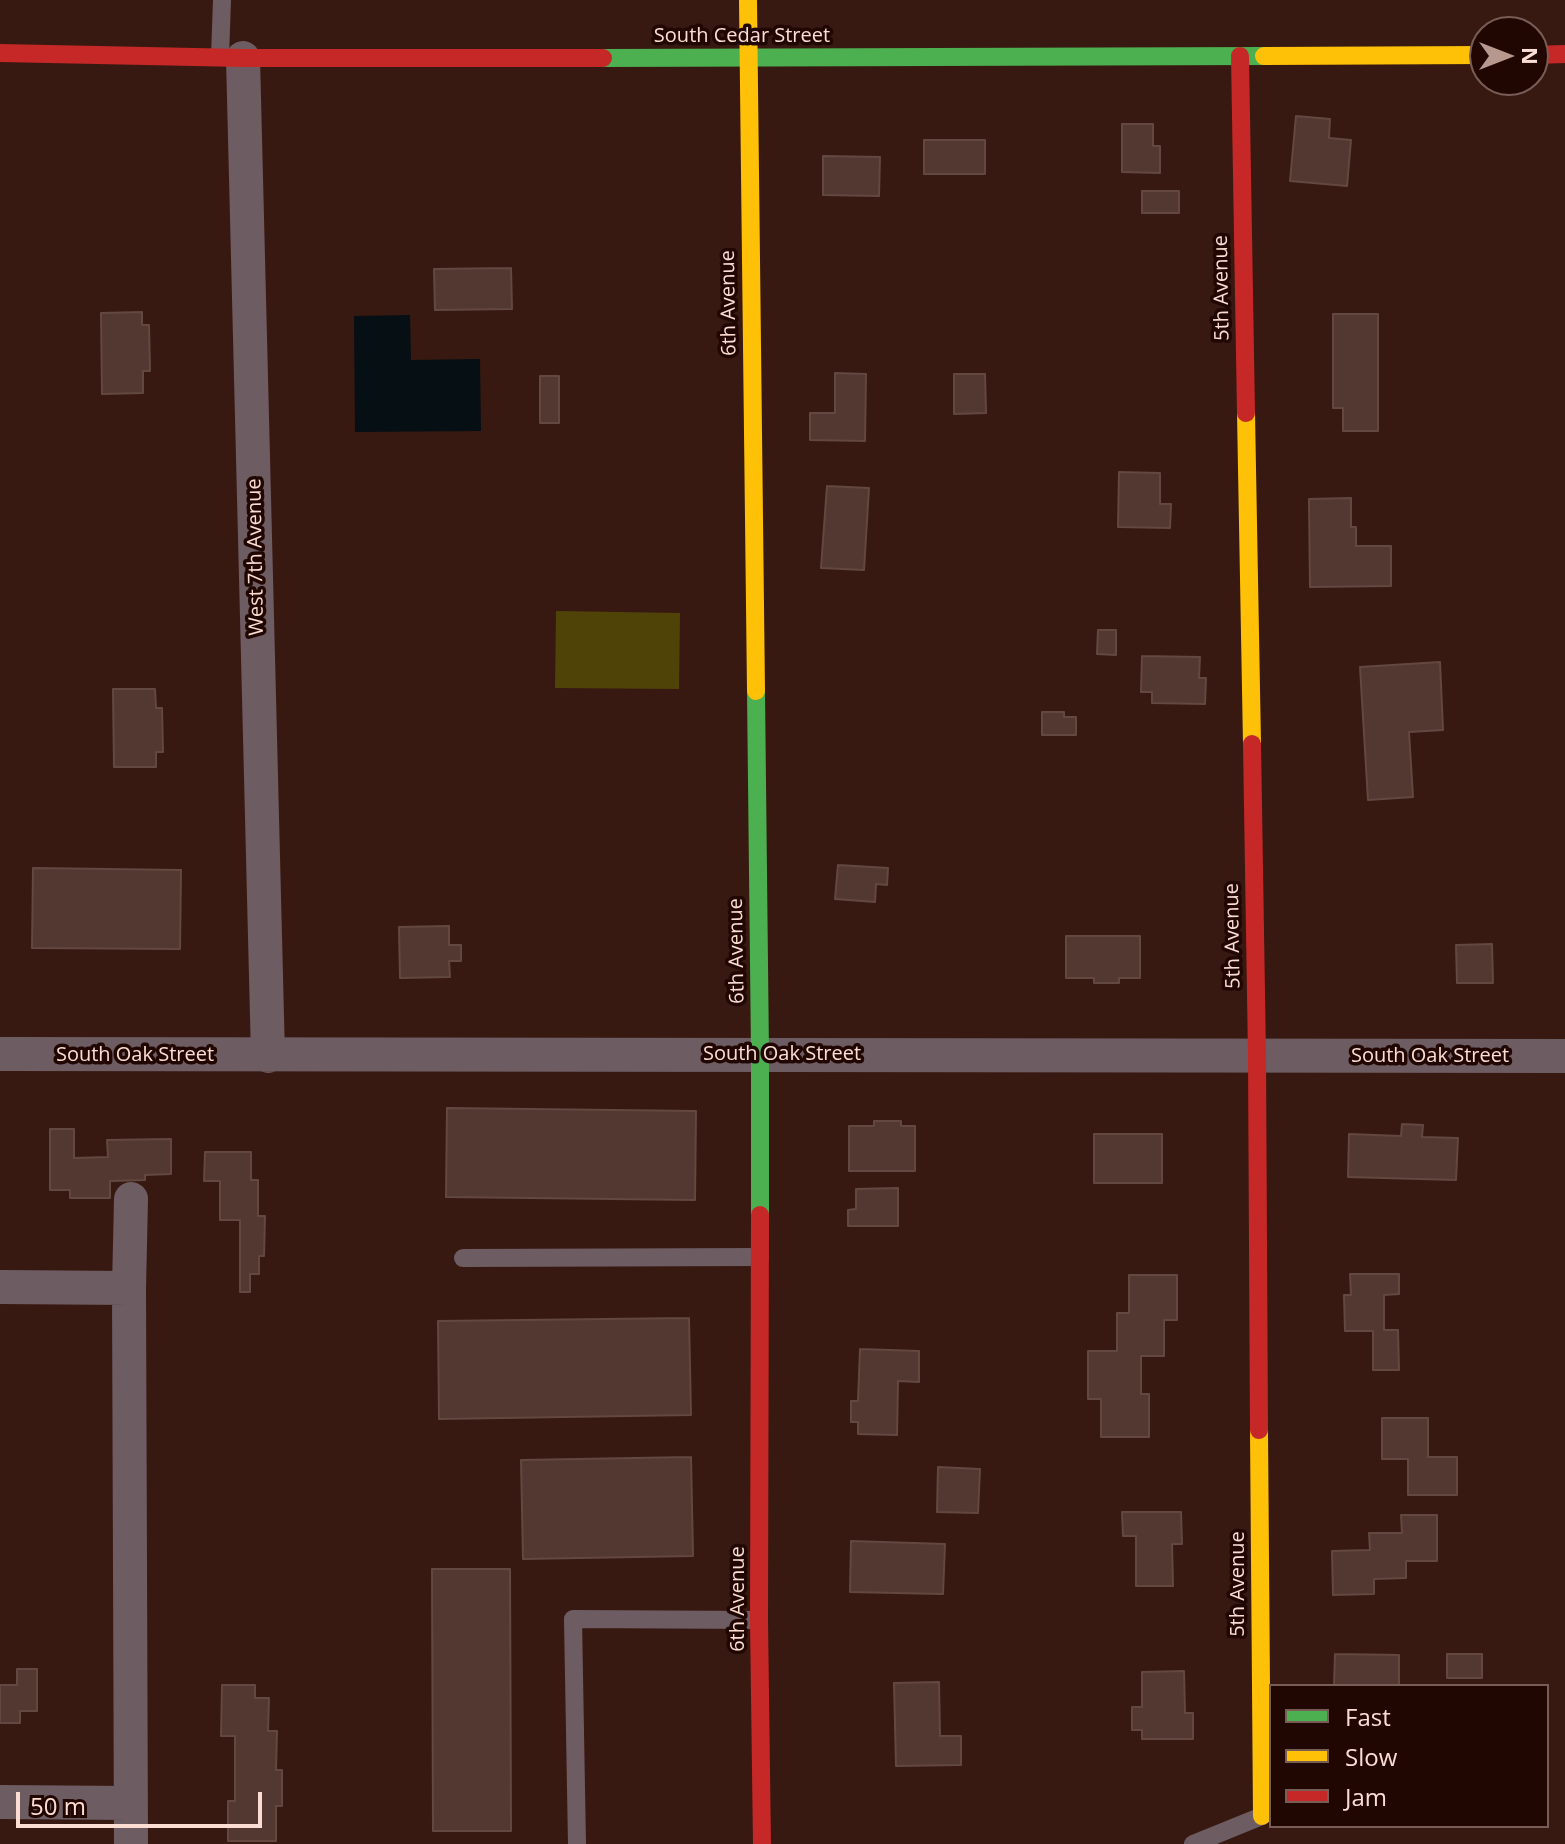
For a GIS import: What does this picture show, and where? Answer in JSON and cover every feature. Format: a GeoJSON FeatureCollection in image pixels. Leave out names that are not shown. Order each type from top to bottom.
{"type":"FeatureCollection","features":[{"type":"Feature","properties":{"kind":"street","name":"6th Avenue"},"geometry":{"type":"LineString","coordinates":[[748,0],[760,1054],[759,1620],[762,1844]]}},
{"type":"Feature","properties":{"kind":"street","name":"South Cedar Street"},"geometry":{"type":"LineString","coordinates":[[0,53],[232,57],[748,58],[1469,55]]}},
{"type":"Feature","properties":{"kind":"street","name":"5th Avenue"},"geometry":{"type":"LineString","coordinates":[[1240,56],[1257,1056],[1262,1816]]}},
{"type":"Feature","properties":{"kind":"street","name":"West 7th Avenue"},"geometry":{"type":"LineString","coordinates":[[232,57],[268,1056]]}},
{"type":"Feature","properties":{"kind":"street","name":"South Oak Street"},"geometry":{"type":"LineString","coordinates":[[0,1054],[1565,1056]]}},
{"type":"Feature","properties":{"kind":"street"},"geometry":{"type":"LineString","coordinates":[[131,1199],[131,1844]]}},
{"type":"Feature","properties":{"kind":"street"},"geometry":{"type":"LineString","coordinates":[[0,1287],[129,1288]]}},
{"type":"Feature","properties":{"kind":"street"},"geometry":{"type":"LineString","coordinates":[[0,1802],[130,1803]]}},
{"type":"Feature","properties":{"kind":"lane"},"geometry":{"type":"LineString","coordinates":[[222,0],[232,57]]}},
{"type":"Feature","properties":{"kind":"lane"},"geometry":{"type":"LineString","coordinates":[[463,1258],[760,1257]]}},
{"type":"Feature","properties":{"kind":"lane"},"geometry":{"type":"LineString","coordinates":[[577,1844],[573,1619],[759,1620]]}},
{"type":"Feature","properties":{"kind":"lane"},"geometry":{"type":"LineString","coordinates":[[1193,1844],[1262,1816]]}},
{"type":"Feature","properties":{"kind":"shaded area"},"geometry":{"type":"Polygon","coordinates":[[[410,315],[411,360],[480,359],[481,431],[355,432],[354,316],[410,315]]]}},
{"type":"Feature","properties":{"kind":"shaded area"},"geometry":{"type":"Polygon","coordinates":[[[556,611],[680,613],[679,689],[555,688],[556,611]]]}},
{"type":"Feature","properties":{"kind":"building"},"geometry":{"type":"Polygon","coordinates":[[[1296,116],[1330,119],[1329,138],[1351,140],[1347,186],[1290,181],[1296,116]]]}},
{"type":"Feature","properties":{"kind":"building"},"geometry":{"type":"Polygon","coordinates":[[[1122,124],[1153,124],[1153,146],[1160,146],[1160,173],[1122,172],[1122,124]]]}},
{"type":"Feature","properties":{"kind":"building"},"geometry":{"type":"Polygon","coordinates":[[[924,140],[985,140],[985,174],[924,174],[924,140]]]}},
{"type":"Feature","properties":{"kind":"building"},"geometry":{"type":"Polygon","coordinates":[[[823,156],[880,157],[879,196],[823,195],[823,156]]]}},
{"type":"Feature","properties":{"kind":"building"},"geometry":{"type":"Polygon","coordinates":[[[1142,191],[1179,191],[1179,213],[1142,213],[1142,191]]]}},
{"type":"Feature","properties":{"kind":"building"},"geometry":{"type":"Polygon","coordinates":[[[511,268],[512,309],[435,310],[434,269],[511,268]]]}},
{"type":"Feature","properties":{"kind":"building"},"geometry":{"type":"Polygon","coordinates":[[[142,312],[142,325],[149,325],[150,371],[143,371],[143,393],[102,394],[101,313],[142,312]]]}},
{"type":"Feature","properties":{"kind":"building"},"geometry":{"type":"Polygon","coordinates":[[[1333,314],[1378,314],[1378,431],[1343,431],[1343,408],[1333,408],[1333,314]]]}},
{"type":"Feature","properties":{"kind":"building"},"geometry":{"type":"Polygon","coordinates":[[[835,373],[866,374],[865,441],[810,440],[810,413],[835,413],[835,373]]]}},
{"type":"Feature","properties":{"kind":"building"},"geometry":{"type":"Polygon","coordinates":[[[954,374],[985,374],[986,413],[954,414],[954,374]]]}},
{"type":"Feature","properties":{"kind":"building"},"geometry":{"type":"Polygon","coordinates":[[[540,376],[559,376],[559,423],[540,423],[540,376]]]}},
{"type":"Feature","properties":{"kind":"building"},"geometry":{"type":"Polygon","coordinates":[[[1119,472],[1160,473],[1160,504],[1171,504],[1170,528],[1118,527],[1119,472]]]}},
{"type":"Feature","properties":{"kind":"building"},"geometry":{"type":"Polygon","coordinates":[[[827,486],[869,488],[864,570],[821,568],[827,486]]]}},
{"type":"Feature","properties":{"kind":"building"},"geometry":{"type":"Polygon","coordinates":[[[1351,498],[1351,527],[1356,527],[1356,546],[1391,546],[1391,586],[1310,587],[1309,499],[1351,498]]]}},
{"type":"Feature","properties":{"kind":"building"},"geometry":{"type":"Polygon","coordinates":[[[1098,630],[1116,630],[1116,655],[1097,654],[1098,630]]]}},
{"type":"Feature","properties":{"kind":"building"},"geometry":{"type":"Polygon","coordinates":[[[1142,656],[1200,657],[1199,678],[1206,678],[1205,704],[1152,703],[1152,692],[1141,692],[1142,656]]]}},
{"type":"Feature","properties":{"kind":"building"},"geometry":{"type":"Polygon","coordinates":[[[1440,662],[1443,730],[1409,732],[1413,797],[1368,800],[1360,667],[1440,662]]]}},
{"type":"Feature","properties":{"kind":"building"},"geometry":{"type":"Polygon","coordinates":[[[113,689],[155,689],[156,708],[162,708],[163,752],[156,752],[156,767],[114,767],[113,689]]]}},
{"type":"Feature","properties":{"kind":"building"},"geometry":{"type":"Polygon","coordinates":[[[1042,712],[1064,712],[1064,717],[1076,717],[1076,735],[1042,735],[1042,712]]]}},
{"type":"Feature","properties":{"kind":"building"},"geometry":{"type":"Polygon","coordinates":[[[838,865],[888,868],[887,885],[876,884],[875,902],[835,899],[838,865]]]}},
{"type":"Feature","properties":{"kind":"building"},"geometry":{"type":"Polygon","coordinates":[[[33,868],[181,870],[180,949],[32,948],[33,868]]]}},
{"type":"Feature","properties":{"kind":"building"},"geometry":{"type":"Polygon","coordinates":[[[449,926],[449,945],[461,945],[461,961],[449,961],[450,977],[400,978],[399,927],[449,926]]]}},
{"type":"Feature","properties":{"kind":"building"},"geometry":{"type":"Polygon","coordinates":[[[1066,936],[1140,936],[1140,978],[1119,978],[1119,983],[1094,983],[1094,978],[1066,978],[1066,936]]]}},
{"type":"Feature","properties":{"kind":"building"},"geometry":{"type":"Polygon","coordinates":[[[1492,944],[1493,983],[1457,983],[1456,945],[1492,944]]]}},
{"type":"Feature","properties":{"kind":"building"},"geometry":{"type":"Polygon","coordinates":[[[447,1108],[696,1111],[695,1200],[446,1197],[447,1108]]]}},
{"type":"Feature","properties":{"kind":"building"},"geometry":{"type":"Polygon","coordinates":[[[874,1121],[901,1121],[901,1126],[915,1126],[915,1171],[849,1171],[849,1126],[874,1126],[874,1121]]]}},
{"type":"Feature","properties":{"kind":"building"},"geometry":{"type":"Polygon","coordinates":[[[1402,1124],[1423,1125],[1422,1137],[1458,1138],[1456,1180],[1348,1177],[1349,1134],[1401,1136],[1402,1124]]]}},
{"type":"Feature","properties":{"kind":"building"},"geometry":{"type":"Polygon","coordinates":[[[50,1129],[74,1129],[74,1158],[108,1157],[107,1140],[171,1139],[171,1174],[145,1175],[145,1180],[110,1181],[110,1198],[70,1198],[70,1190],[50,1190],[50,1129]]]}},
{"type":"Feature","properties":{"kind":"building"},"geometry":{"type":"Polygon","coordinates":[[[1094,1134],[1162,1134],[1162,1183],[1094,1183],[1094,1134]]]}},
{"type":"Feature","properties":{"kind":"building"},"geometry":{"type":"Polygon","coordinates":[[[205,1152],[251,1152],[251,1180],[258,1180],[258,1216],[265,1216],[264,1256],[259,1256],[259,1274],[250,1274],[250,1292],[240,1292],[240,1220],[220,1220],[220,1181],[204,1181],[205,1152]]]}},
{"type":"Feature","properties":{"kind":"building"},"geometry":{"type":"Polygon","coordinates":[[[898,1188],[898,1226],[848,1226],[848,1210],[856,1209],[856,1189],[898,1188]]]}},
{"type":"Feature","properties":{"kind":"building"},"geometry":{"type":"Polygon","coordinates":[[[1350,1274],[1399,1274],[1399,1294],[1384,1295],[1384,1330],[1398,1330],[1399,1370],[1373,1370],[1373,1331],[1345,1331],[1344,1295],[1351,1295],[1350,1274]]]}},
{"type":"Feature","properties":{"kind":"building"},"geometry":{"type":"Polygon","coordinates":[[[1129,1275],[1177,1275],[1177,1320],[1164,1320],[1164,1356],[1141,1356],[1141,1394],[1149,1394],[1149,1437],[1101,1437],[1101,1399],[1088,1399],[1088,1351],[1117,1351],[1117,1313],[1129,1313],[1129,1275]]]}},
{"type":"Feature","properties":{"kind":"building"},"geometry":{"type":"Polygon","coordinates":[[[689,1318],[691,1415],[439,1419],[438,1321],[689,1318]]]}},
{"type":"Feature","properties":{"kind":"building"},"geometry":{"type":"Polygon","coordinates":[[[860,1349],[919,1351],[919,1382],[898,1381],[897,1435],[858,1434],[858,1422],[851,1422],[851,1401],[858,1401],[860,1349]]]}},
{"type":"Feature","properties":{"kind":"building"},"geometry":{"type":"Polygon","coordinates":[[[1382,1418],[1428,1418],[1428,1457],[1457,1457],[1457,1495],[1408,1495],[1408,1459],[1382,1459],[1382,1418]]]}},
{"type":"Feature","properties":{"kind":"building"},"geometry":{"type":"Polygon","coordinates":[[[691,1457],[693,1556],[523,1559],[521,1460],[691,1457]]]}},
{"type":"Feature","properties":{"kind":"building"},"geometry":{"type":"Polygon","coordinates":[[[938,1467],[980,1469],[978,1513],[937,1512],[938,1467]]]}},
{"type":"Feature","properties":{"kind":"building"},"geometry":{"type":"Polygon","coordinates":[[[1122,1512],[1181,1512],[1182,1544],[1172,1544],[1173,1586],[1136,1586],[1136,1536],[1123,1536],[1122,1512]]]}},
{"type":"Feature","properties":{"kind":"building"},"geometry":{"type":"Polygon","coordinates":[[[1401,1515],[1437,1515],[1437,1561],[1406,1561],[1406,1578],[1374,1579],[1374,1594],[1333,1595],[1332,1551],[1370,1550],[1369,1533],[1402,1533],[1401,1515]]]}},
{"type":"Feature","properties":{"kind":"building"},"geometry":{"type":"Polygon","coordinates":[[[851,1541],[945,1544],[943,1594],[850,1592],[851,1541]]]}},
{"type":"Feature","properties":{"kind":"building"},"geometry":{"type":"Polygon","coordinates":[[[432,1569],[510,1569],[511,1831],[433,1831],[432,1569]]]}},
{"type":"Feature","properties":{"kind":"building"},"geometry":{"type":"Polygon","coordinates":[[[1335,1654],[1399,1655],[1399,1684],[1334,1684],[1335,1654]]]}},
{"type":"Feature","properties":{"kind":"building"},"geometry":{"type":"Polygon","coordinates":[[[1447,1654],[1482,1654],[1482,1678],[1447,1678],[1447,1654]]]}},
{"type":"Feature","properties":{"kind":"building"},"geometry":{"type":"Polygon","coordinates":[[[17,1669],[37,1669],[37,1711],[20,1711],[20,1723],[0,1723],[0,1685],[17,1685],[17,1669]]]}},
{"type":"Feature","properties":{"kind":"building"},"geometry":{"type":"Polygon","coordinates":[[[1184,1671],[1185,1713],[1193,1713],[1193,1739],[1142,1739],[1142,1730],[1132,1730],[1132,1707],[1142,1707],[1142,1672],[1184,1671]]]}},
{"type":"Feature","properties":{"kind":"building"},"geometry":{"type":"Polygon","coordinates":[[[939,1682],[940,1736],[961,1736],[961,1765],[896,1766],[894,1683],[939,1682]]]}},
{"type":"Feature","properties":{"kind":"building"},"geometry":{"type":"Polygon","coordinates":[[[222,1685],[255,1685],[255,1698],[269,1698],[268,1731],[277,1731],[276,1770],[282,1770],[282,1806],[276,1806],[276,1841],[228,1841],[228,1801],[235,1801],[235,1736],[221,1736],[222,1685]]]}},
{"type":"Feature","properties":{"kind":"traffic: fast"},"geometry":{"type":"LineString","coordinates":[[603,58],[1264,56]]}},
{"type":"Feature","properties":{"kind":"traffic: fast"},"geometry":{"type":"LineString","coordinates":[[756,691],[760,1215]]}},
{"type":"Feature","properties":{"kind":"traffic: slow"},"geometry":{"type":"LineString","coordinates":[[748,0],[756,691]]}},
{"type":"Feature","properties":{"kind":"traffic: slow"},"geometry":{"type":"LineString","coordinates":[[1264,56],[1469,55]]}},
{"type":"Feature","properties":{"kind":"traffic: slow"},"geometry":{"type":"LineString","coordinates":[[1246,413],[1252,744]]}},
{"type":"Feature","properties":{"kind":"traffic: slow"},"geometry":{"type":"LineString","coordinates":[[1259,1430],[1262,1816]]}},
{"type":"Feature","properties":{"kind":"traffic: jam"},"geometry":{"type":"LineString","coordinates":[[0,53],[243,58],[603,58]]}},
{"type":"Feature","properties":{"kind":"traffic: jam"},"geometry":{"type":"LineString","coordinates":[[1549,54],[1565,54]]}},
{"type":"Feature","properties":{"kind":"traffic: jam"},"geometry":{"type":"LineString","coordinates":[[1240,56],[1246,413]]}},
{"type":"Feature","properties":{"kind":"traffic: jam"},"geometry":{"type":"LineString","coordinates":[[1252,744],[1259,1430]]}},
{"type":"Feature","properties":{"kind":"traffic: jam"},"geometry":{"type":"LineString","coordinates":[[760,1215],[762,1844]]}}]}
